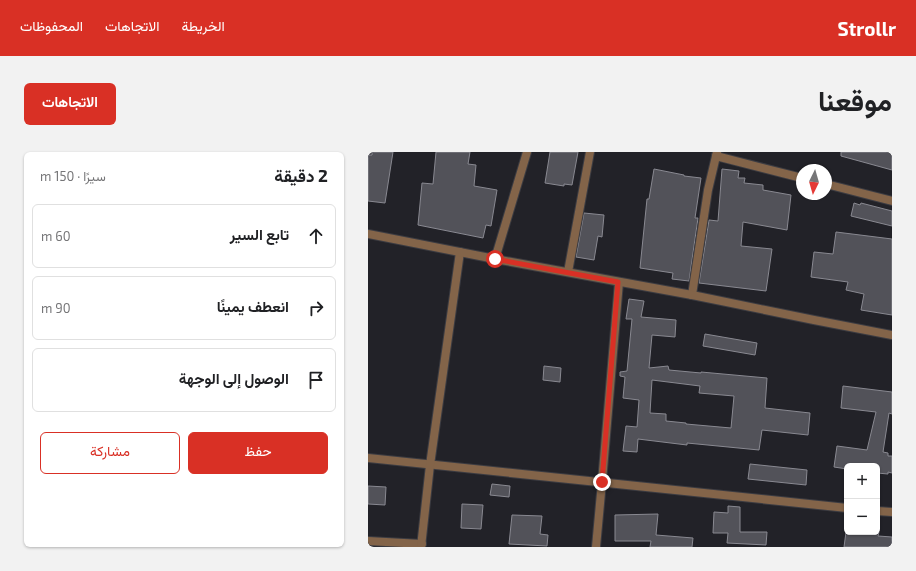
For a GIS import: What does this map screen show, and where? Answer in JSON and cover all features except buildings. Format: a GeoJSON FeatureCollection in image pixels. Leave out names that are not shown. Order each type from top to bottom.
{"type":"FeatureCollection","features":[{"type":"Feature","properties":{"kind":"street"},"geometry":{"type":"LineString","coordinates":[[495,259],[527,152]]}},
{"type":"Feature","properties":{"kind":"street"},"geometry":{"type":"LineString","coordinates":[[568,272],[590,152]]}},
{"type":"Feature","properties":{"kind":"street"},"geometry":{"type":"LineString","coordinates":[[692,295],[708,190],[717,154],[796,176]]}},
{"type":"Feature","properties":{"kind":"street"},"geometry":{"type":"LineString","coordinates":[[832,186],[892,201]]}},
{"type":"Feature","properties":{"kind":"street"},"geometry":{"type":"LineString","coordinates":[[368,234],[692,295],[892,335]]}},
{"type":"Feature","properties":{"kind":"street"},"geometry":{"type":"LineString","coordinates":[[368,541],[421,545],[430,464],[460,252]]}},
{"type":"Feature","properties":{"kind":"street"},"geometry":{"type":"LineString","coordinates":[[596,547],[618,282]]}},
{"type":"Feature","properties":{"kind":"street"},"geometry":{"type":"LineString","coordinates":[[368,458],[844,508]]}},
{"type":"Feature","properties":{"kind":"street"},"geometry":{"type":"LineString","coordinates":[[880,511],[892,512]]}},
{"type":"Feature","properties":{"kind":"route"},"geometry":{"type":"LineString","coordinates":[[495,259],[618,282],[602,482]]}}]}
